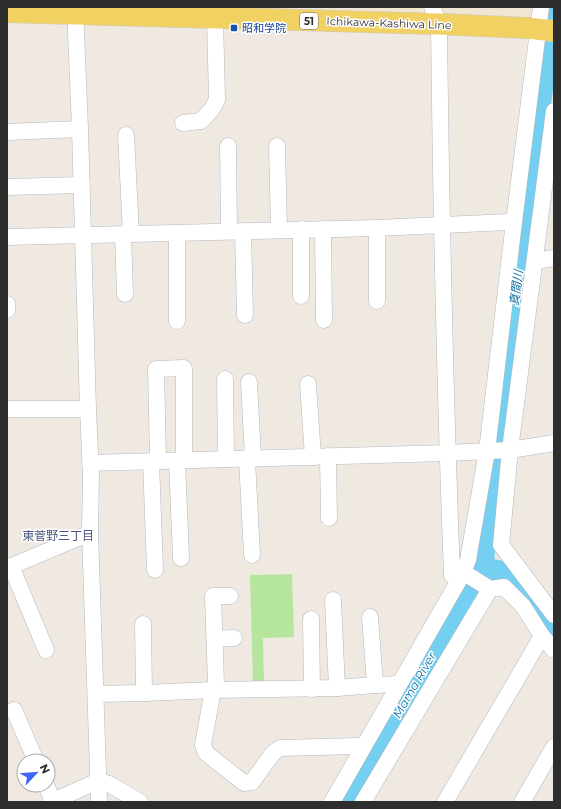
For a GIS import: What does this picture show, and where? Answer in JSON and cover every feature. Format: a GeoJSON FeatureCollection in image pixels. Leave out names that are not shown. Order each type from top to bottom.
{"type":"FeatureCollection","features":[{"type":"Feature","properties":{"kind":"main road","name":"Ichikawa-Kashiwa Line"},"geometry":{"type":"LineString","coordinates":[[7,12],[75,10],[216,18],[436,16],[545,30]]}},
{"type":"Feature","properties":{"kind":"street"},"geometry":{"type":"LineString","coordinates":[[332,802],[399,684],[463,576],[468,560],[487,451],[514,222],[545,30],[541,7]]}},
{"type":"Feature","properties":{"kind":"street"},"geometry":{"type":"LineString","coordinates":[[75,10],[82,185],[90,463],[90,533],[99,802]]}},
{"type":"Feature","properties":{"kind":"street"},"geometry":{"type":"LineString","coordinates":[[436,16],[447,453],[452,575],[463,576],[490,589],[504,587],[523,606],[542,636],[554,650]]}},
{"type":"Feature","properties":{"kind":"street"},"geometry":{"type":"LineString","coordinates":[[183,124],[201,121],[212,110],[216,100],[216,18]]}},
{"type":"Feature","properties":{"kind":"street"},"geometry":{"type":"LineString","coordinates":[[554,111],[510,450],[501,545],[554,615]]}},
{"type":"Feature","properties":{"kind":"street"},"geometry":{"type":"LineString","coordinates":[[7,132],[80,129]]}},
{"type":"Feature","properties":{"kind":"street"},"geometry":{"type":"LineString","coordinates":[[125,294],[127,234],[126,135]]}},
{"type":"Feature","properties":{"kind":"street"},"geometry":{"type":"LineString","coordinates":[[228,146],[245,315]]}},
{"type":"Feature","properties":{"kind":"street"},"geometry":{"type":"LineString","coordinates":[[277,146],[279,230]]}},
{"type":"Feature","properties":{"kind":"street"},"geometry":{"type":"LineString","coordinates":[[7,187],[82,185]]}},
{"type":"Feature","properties":{"kind":"street"},"geometry":{"type":"LineString","coordinates":[[7,237],[377,228],[514,222]]}},
{"type":"Feature","properties":{"kind":"street"},"geometry":{"type":"LineString","coordinates":[[377,228],[377,301]]}},
{"type":"Feature","properties":{"kind":"street"},"geometry":{"type":"LineString","coordinates":[[323,229],[324,320]]}},
{"type":"Feature","properties":{"kind":"street"},"geometry":{"type":"LineString","coordinates":[[301,230],[301,296]]}},
{"type":"Feature","properties":{"kind":"street"},"geometry":{"type":"LineString","coordinates":[[176,233],[177,321]]}},
{"type":"Feature","properties":{"kind":"street"},"geometry":{"type":"LineString","coordinates":[[535,261],[554,258]]}},
{"type":"Feature","properties":{"kind":"street"},"geometry":{"type":"LineString","coordinates":[[7,304],[7,310]]}},
{"type":"Feature","properties":{"kind":"street"},"geometry":{"type":"LineString","coordinates":[[155,570],[154,461],[156,369],[184,368],[180,461],[181,558]]}},
{"type":"Feature","properties":{"kind":"street"},"geometry":{"type":"LineString","coordinates":[[225,379],[226,459]]}},
{"type":"Feature","properties":{"kind":"street"},"geometry":{"type":"LineString","coordinates":[[249,382],[252,555]]}},
{"type":"Feature","properties":{"kind":"street"},"geometry":{"type":"LineString","coordinates":[[308,384],[321,457],[329,518]]}},
{"type":"Feature","properties":{"kind":"street"},"geometry":{"type":"LineString","coordinates":[[7,409],[88,409]]}},
{"type":"Feature","properties":{"kind":"street"},"geometry":{"type":"LineString","coordinates":[[90,463],[447,453],[510,450],[554,443]]}},
{"type":"Feature","properties":{"kind":"street"},"geometry":{"type":"LineString","coordinates":[[46,650],[9,567],[90,533]]}},
{"type":"Feature","properties":{"kind":"street"},"geometry":{"type":"LineString","coordinates":[[363,802],[490,589]]}},
{"type":"Feature","properties":{"kind":"street"},"geometry":{"type":"LineString","coordinates":[[230,596],[213,596],[216,684],[212,695],[203,745],[206,753],[244,783],[252,782],[273,753],[280,748],[357,746],[363,748]]}},
{"type":"Feature","properties":{"kind":"street"},"geometry":{"type":"LineString","coordinates":[[334,600],[338,688]]}},
{"type":"Feature","properties":{"kind":"street"},"geometry":{"type":"LineString","coordinates":[[370,617],[375,685]]}},
{"type":"Feature","properties":{"kind":"street"},"geometry":{"type":"LineString","coordinates":[[311,619],[312,689]]}},
{"type":"Feature","properties":{"kind":"street"},"geometry":{"type":"LineString","coordinates":[[143,624],[144,693]]}},
{"type":"Feature","properties":{"kind":"street"},"geometry":{"type":"LineString","coordinates":[[445,802],[542,636]]}},
{"type":"Feature","properties":{"kind":"street"},"geometry":{"type":"LineString","coordinates":[[215,639],[234,638]]}},
{"type":"Feature","properties":{"kind":"street"},"geometry":{"type":"LineString","coordinates":[[96,694],[214,690],[312,689],[399,684]]}},
{"type":"Feature","properties":{"kind":"street"},"geometry":{"type":"LineString","coordinates":[[14,710],[33,753]]}},
{"type":"Feature","properties":{"kind":"street"},"geometry":{"type":"LineString","coordinates":[[522,802],[554,747]]}},
{"type":"Feature","properties":{"kind":"street"},"geometry":{"type":"LineString","coordinates":[[52,802],[98,781],[109,784],[140,802]]}},
{"type":"Feature","properties":{"kind":"shaded area"},"geometry":{"type":"Polygon","coordinates":[[[214,7],[428,7],[427,16],[338,11],[214,7]]]}},
{"type":"Feature","properties":{"kind":"shaded area"},"geometry":{"type":"Polygon","coordinates":[[[437,7],[537,7],[533,18],[481,17],[444,13],[437,9],[437,7]]]}},
{"type":"Feature","properties":{"kind":"green space"},"geometry":{"type":"Polygon","coordinates":[[[292,574],[294,637],[263,638],[264,683],[253,684],[250,575],[292,574]]]}},
{"type":"Feature","properties":{"kind":"waterway","name":"真間川"},"geometry":{"type":"LineString","coordinates":[[346,802],[481,569],[522,231],[552,7]]}},
{"type":"Feature","properties":{"kind":"waterway"},"geometry":{"type":"LineString","coordinates":[[481,569],[504,573],[554,636]]}},
{"type":"Feature","properties":{"kind":"place","name":"昭和学院"},"geometry":{"type":"Point","coordinates":[234,28]}},
{"type":"Feature","properties":{"kind":"district","name":"東菅野三丁目"},"geometry":{"type":"Point","coordinates":[58,535]}},
{"type":"Feature","properties":{"kind":"water label","name":"Mama River"},"geometry":{"type":"Point","coordinates":[414,685]}}]}
